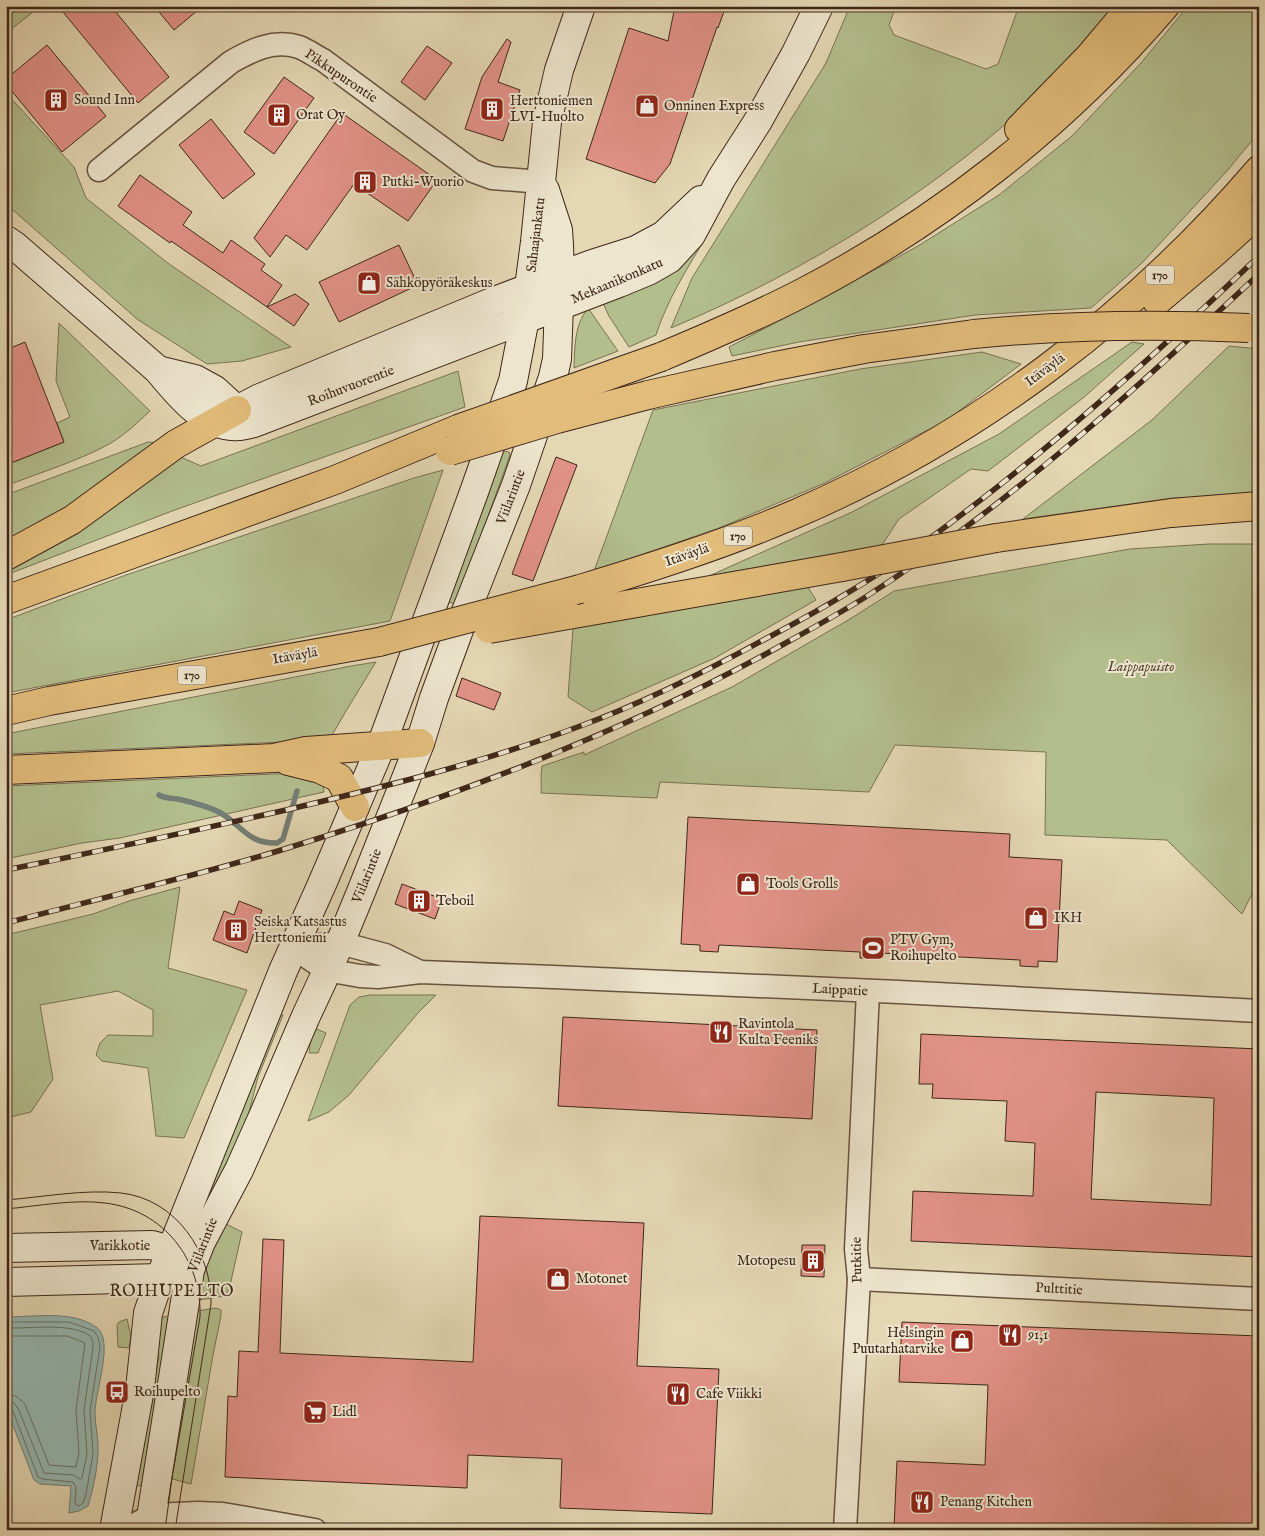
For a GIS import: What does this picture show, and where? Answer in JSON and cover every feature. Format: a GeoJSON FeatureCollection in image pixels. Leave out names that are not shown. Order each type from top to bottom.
{"type":"FeatureCollection","features":[{"type":"Feature","properties":{"kind":"highway"},"geometry":{"type":"LineString","coordinates":[[965,193],[1028,119],[1089,57],[1132,6]]}},
{"type":"Feature","properties":{"kind":"highway"},"geometry":{"type":"LineString","coordinates":[[6,600],[335,480],[454,440],[731,328],[802,293],[861,260],[965,193],[1072,104],[1142,33],[1165,6]]}},
{"type":"Feature","properties":{"kind":"highway","name":"Itäväylä"},"geometry":{"type":"LineString","coordinates":[[6,711],[68,698],[379,642],[580,589],[686,556],[796,514],[890,468],[968,423],[1049,368],[1116,314],[1168,267],[1209,226],[1259,170]]}},
{"type":"Feature","properties":{"kind":"highway"},"geometry":{"type":"LineString","coordinates":[[1049,368],[1161,298],[1259,212]]}},
{"type":"Feature","properties":{"kind":"highway"},"geometry":{"type":"LineString","coordinates":[[454,440],[557,419],[717,378],[864,349],[1027,329],[1133,325],[1254,328]]}},
{"type":"Feature","properties":{"kind":"highway"},"geometry":{"type":"LineString","coordinates":[[6,556],[72,520],[176,444],[237,410]]}},
{"type":"Feature","properties":{"kind":"highway"},"geometry":{"type":"LineString","coordinates":[[379,642],[505,627],[996,538],[1171,512],[1259,506]]}},
{"type":"Feature","properties":{"kind":"highway"},"geometry":{"type":"LineString","coordinates":[[6,770],[274,758],[306,752],[420,743]]}},
{"type":"Feature","properties":{"kind":"highway"},"geometry":{"type":"LineString","coordinates":[[274,758],[320,768],[333,774],[344,785],[355,807]]}},
{"type":"Feature","properties":{"kind":"main road","name":"Sahaajankatu"},"geometry":{"type":"LineString","coordinates":[[525,318],[542,182],[547,122],[558,70],[581,6]]}},
{"type":"Feature","properties":{"kind":"main road","name":"Mekaanikonkatu"},"geometry":{"type":"LineString","coordinates":[[559,305],[648,271],[669,259],[691,236],[721,178],[758,121],[796,53],[819,6]]}},
{"type":"Feature","properties":{"kind":"main road","name":"Mekaanikonkatu"},"geometry":{"type":"LineString","coordinates":[[560,276],[630,252],[664,235],[694,208],[721,178]]}},
{"type":"Feature","properties":{"kind":"main road","name":"Sahaajankatu"},"geometry":{"type":"LineString","coordinates":[[542,182],[558,230],[559,305]]}},
{"type":"Feature","properties":{"kind":"main road","name":"Roihuvuorentie"},"geometry":{"type":"LineString","coordinates":[[7,239],[158,370],[178,394],[213,422],[238,426],[261,420],[559,305]]}},
{"type":"Feature","properties":{"kind":"main road","name":"Roihuvuorentie"},"geometry":{"type":"LineString","coordinates":[[158,370],[195,379],[215,390],[237,410],[260,398],[560,276]]}},
{"type":"Feature","properties":{"kind":"main road","name":"Viilarintie"},"geometry":{"type":"LineString","coordinates":[[150,1522],[190,1270],[201,1242],[239,1170],[326,970],[340,943],[420,743],[434,698],[516,485],[553,377],[558,348],[559,305]]}},
{"type":"Feature","properties":{"kind":"main road","name":"Viilarintie"},"geometry":{"type":"LineString","coordinates":[[114,1530],[140,1389],[148,1313],[170,1250],[283,972],[381,746],[513,381],[525,318]]}},
{"type":"Feature","properties":{"kind":"main road","name":"Varikkotie"},"geometry":{"type":"LineString","coordinates":[[6,1248],[152,1245],[170,1250],[190,1270]]}},
{"type":"Feature","properties":{"kind":"main road"},"geometry":{"type":"LineString","coordinates":[[6,1282],[160,1278],[190,1270]]}},
{"type":"Feature","properties":{"kind":"street","name":"Pikkupurontie"},"geometry":{"type":"LineString","coordinates":[[99,170],[231,62],[249,52],[266,46],[282,44],[298,47],[323,60],[472,171],[492,178],[542,182]]}},
{"type":"Feature","properties":{"kind":"street","name":"Laippatie"},"geometry":{"type":"LineString","coordinates":[[294,948],[340,943],[385,956],[420,972]]}},
{"type":"Feature","properties":{"kind":"street","name":"Laippatie"},"geometry":{"type":"LineString","coordinates":[[294,948],[326,970],[374,977],[420,972],[1259,1010]]}},
{"type":"Feature","properties":{"kind":"street","name":"Putkitie"},"geometry":{"type":"LineString","coordinates":[[845,1530],[858,1279],[856,1249],[868,991]]}},
{"type":"Feature","properties":{"kind":"street","name":"Pulttitie"},"geometry":{"type":"LineString","coordinates":[[858,1279],[1259,1299]]}},
{"type":"Feature","properties":{"kind":"street"},"geometry":{"type":"LineString","coordinates":[[125,1530],[150,1522],[214,1514],[315,1530]]}},
{"type":"Feature","properties":{"kind":"green space"},"geometry":{"type":"Polygon","coordinates":[[[6,6],[41,6],[6,33],[6,6]]]}},
{"type":"Feature","properties":{"kind":"green space"},"geometry":{"type":"Polygon","coordinates":[[[850,6],[896,6],[889,25],[894,35],[986,69],[998,64],[1019,6],[1117,6],[1053,81],[967,156],[921,190],[825,252],[723,305],[671,328],[692,278],[826,63],[850,6]]]}},
{"type":"Feature","properties":{"kind":"green space"},"geometry":{"type":"Polygon","coordinates":[[[1188,6],[1259,6],[1259,132],[1227,171],[1142,263],[1091,308],[975,315],[799,342],[732,356],[729,347],[918,246],[999,195],[1072,136],[1141,63],[1188,6]]]}},
{"type":"Feature","properties":{"kind":"green space"},"geometry":{"type":"Polygon","coordinates":[[[6,93],[74,167],[86,198],[169,264],[291,347],[242,361],[207,364],[137,319],[6,204],[6,93]]]}},
{"type":"Feature","properties":{"kind":"green space"},"geometry":{"type":"Polygon","coordinates":[[[706,237],[672,297],[656,335],[629,347],[609,316],[602,301],[695,248],[706,237]]]}},
{"type":"Feature","properties":{"kind":"green space"},"geometry":{"type":"Polygon","coordinates":[[[588,308],[618,351],[574,368],[578,329],[583,315],[588,308]]]}},
{"type":"Feature","properties":{"kind":"green space"},"geometry":{"type":"Polygon","coordinates":[[[59,323],[150,411],[132,428],[111,443],[73,461],[6,486],[6,465],[64,442],[57,423],[70,417],[56,381],[59,323]]]}},
{"type":"Feature","properties":{"kind":"green space"},"geometry":{"type":"Polygon","coordinates":[[[1132,342],[1144,344],[1083,398],[988,471],[971,469],[899,519],[882,545],[709,576],[852,512],[999,434],[1132,342]]]}},
{"type":"Feature","properties":{"kind":"green space"},"geometry":{"type":"Polygon","coordinates":[[[1229,346],[1259,349],[1259,496],[1173,498],[1023,519],[1152,420],[1229,346]]]}},
{"type":"Feature","properties":{"kind":"green space"},"geometry":{"type":"Polygon","coordinates":[[[982,352],[1021,364],[947,420],[825,483],[719,528],[594,571],[653,410],[860,369],[982,352]]]}},
{"type":"Feature","properties":{"kind":"green space"},"geometry":{"type":"Polygon","coordinates":[[[458,371],[465,407],[172,511],[6,575],[6,567],[176,455],[201,466],[458,371]]]}},
{"type":"Feature","properties":{"kind":"green space"},"geometry":{"type":"Polygon","coordinates":[[[148,442],[160,443],[83,500],[6,543],[6,495],[148,442]]]}},
{"type":"Feature","properties":{"kind":"green space"},"geometry":{"type":"Polygon","coordinates":[[[504,451],[509,452],[510,455],[457,603],[449,602],[447,600],[501,454],[504,451]]]}},
{"type":"Feature","properties":{"kind":"green space"},"geometry":{"type":"Polygon","coordinates":[[[443,470],[390,621],[6,693],[6,620],[126,575],[414,478],[443,470]]]}},
{"type":"Feature","properties":{"kind":"green space","name":"Laippapuisto"},"geometry":{"type":"Polygon","coordinates":[[[1209,544],[1259,544],[1259,893],[1254,890],[1242,914],[1167,840],[1045,835],[1046,752],[895,745],[869,792],[660,782],[657,798],[541,793],[542,766],[584,752],[584,755],[732,687],[850,619],[894,591],[1130,549],[1209,544]]]}},
{"type":"Feature","properties":{"kind":"green space"},"geometry":{"type":"Polygon","coordinates":[[[806,584],[816,600],[715,658],[592,712],[568,697],[573,628],[806,584]]]}},
{"type":"Feature","properties":{"kind":"green space"},"geometry":{"type":"Polygon","coordinates":[[[376,662],[331,737],[307,741],[6,754],[6,734],[376,662]]]}},
{"type":"Feature","properties":{"kind":"green space"},"geometry":{"type":"Polygon","coordinates":[[[296,773],[323,784],[324,792],[120,838],[82,843],[6,859],[6,786],[296,773]]]}},
{"type":"Feature","properties":{"kind":"green space"},"geometry":{"type":"Polygon","coordinates":[[[180,887],[168,968],[247,990],[184,1138],[156,1136],[148,1068],[102,1061],[96,1055],[100,1043],[108,1035],[153,1036],[153,1010],[118,991],[40,1005],[53,1079],[31,1112],[6,1118],[6,935],[93,914],[129,901],[180,887]]]}},
{"type":"Feature","properties":{"kind":"green space"},"geometry":{"type":"Polygon","coordinates":[[[370,995],[436,995],[417,1014],[349,1095],[329,1112],[308,1121],[350,1005],[359,997],[370,995]]]}},
{"type":"Feature","properties":{"kind":"green space"},"geometry":{"type":"Polygon","coordinates":[[[277,1013],[283,1015],[258,1077],[247,1120],[214,1191],[207,1188],[277,1013]]]}},
{"type":"Feature","properties":{"kind":"green space"},"geometry":{"type":"Polygon","coordinates":[[[312,1027],[326,1033],[318,1053],[309,1053],[312,1027]]]}},
{"type":"Feature","properties":{"kind":"green space"},"geometry":{"type":"Polygon","coordinates":[[[222,1222],[242,1232],[229,1290],[224,1296],[199,1300],[197,1288],[222,1222]]]}},
{"type":"Feature","properties":{"kind":"green space"},"geometry":{"type":"Polygon","coordinates":[[[216,1308],[221,1310],[221,1316],[191,1484],[169,1478],[190,1312],[216,1308]]]}},
{"type":"Feature","properties":{"kind":"green space"},"geometry":{"type":"Polygon","coordinates":[[[167,1316],[170,1318],[143,1485],[136,1486],[159,1356],[156,1337],[161,1318],[167,1316]]]}},
{"type":"Feature","properties":{"kind":"green space"},"geometry":{"type":"Polygon","coordinates":[[[127,1319],[131,1336],[129,1348],[118,1347],[117,1325],[119,1322],[127,1319]]]}},
{"type":"Feature","properties":{"kind":"water"},"geometry":{"type":"Polygon","coordinates":[[[64,1316],[76,1318],[96,1327],[101,1333],[104,1343],[104,1354],[95,1412],[98,1448],[97,1467],[88,1506],[79,1511],[69,1513],[71,1486],[40,1484],[34,1480],[6,1407],[6,1317],[64,1316]]]}},
{"type":"Feature","properties":{"kind":"building"},"geometry":{"type":"Polygon","coordinates":[[[58,6],[111,6],[169,77],[138,103],[58,6]]]}},
{"type":"Feature","properties":{"kind":"building"},"geometry":{"type":"Polygon","coordinates":[[[154,6],[203,6],[174,30],[154,6]]]}},
{"type":"Feature","properties":{"kind":"building","name":"Onninen Express"},"geometry":{"type":"Polygon","coordinates":[[[675,6],[726,6],[670,164],[655,183],[586,159],[629,28],[668,41],[675,6]]]}},
{"type":"Feature","properties":{"kind":"building","name":"Herttoniemen LVI-Huolto"},"geometry":{"type":"Polygon","coordinates":[[[507,39],[511,42],[498,82],[520,90],[503,141],[465,129],[482,77],[507,39]]]}},
{"type":"Feature","properties":{"kind":"building","name":"Sound Inn"},"geometry":{"type":"Polygon","coordinates":[[[47,45],[106,116],[62,152],[6,84],[6,79],[47,45]]]}},
{"type":"Feature","properties":{"kind":"building"},"geometry":{"type":"Polygon","coordinates":[[[427,46],[452,63],[425,100],[401,82],[427,46]]]}},
{"type":"Feature","properties":{"kind":"building","name":"Orat Oy"},"geometry":{"type":"Polygon","coordinates":[[[284,77],[314,98],[274,154],[244,132],[284,77]]]}},
{"type":"Feature","properties":{"kind":"building","name":"Putki-Wuorio"},"geometry":{"type":"Polygon","coordinates":[[[342,113],[437,180],[408,221],[354,184],[307,250],[286,235],[270,257],[254,238],[342,113]]]}},
{"type":"Feature","properties":{"kind":"building"},"geometry":{"type":"Polygon","coordinates":[[[211,119],[255,174],[223,199],[179,145],[211,119]]]}},
{"type":"Feature","properties":{"kind":"building"},"geometry":{"type":"Polygon","coordinates":[[[140,175],[192,212],[183,225],[223,253],[231,240],[265,264],[261,270],[282,285],[267,307],[118,206],[140,175]]]}},
{"type":"Feature","properties":{"kind":"building","name":"Sähköpyöräkeskus"},"geometry":{"type":"Polygon","coordinates":[[[399,245],[418,285],[339,322],[319,282],[399,245]]]}},
{"type":"Feature","properties":{"kind":"building"},"geometry":{"type":"Polygon","coordinates":[[[295,294],[309,304],[294,326],[267,307],[295,294]]]}},
{"type":"Feature","properties":{"kind":"building"},"geometry":{"type":"Polygon","coordinates":[[[25,342],[64,442],[6,465],[6,350],[25,342]]]}},
{"type":"Feature","properties":{"kind":"building"},"geometry":{"type":"Polygon","coordinates":[[[556,457],[577,465],[533,581],[512,574],[556,457]]]}},
{"type":"Feature","properties":{"kind":"building"},"geometry":{"type":"Polygon","coordinates":[[[462,678],[501,693],[494,710],[456,696],[462,678]]]}},
{"type":"Feature","properties":{"kind":"building"},"geometry":{"type":"Polygon","coordinates":[[[688,817],[1010,834],[1009,857],[1062,860],[1057,962],[1038,961],[1038,967],[1020,966],[1020,960],[879,953],[878,959],[860,958],[860,952],[719,945],[718,952],[700,951],[700,945],[681,944],[688,817]]]}},
{"type":"Feature","properties":{"kind":"building","name":"Teboil"},"geometry":{"type":"Polygon","coordinates":[[[402,884],[442,899],[435,919],[395,904],[402,884]]]}},
{"type":"Feature","properties":{"kind":"building","name":"Seiska Katsastus Herttoniemi"},"geometry":{"type":"Polygon","coordinates":[[[239,901],[262,910],[247,953],[213,940],[224,911],[234,915],[239,901]]]}},
{"type":"Feature","properties":{"kind":"building"},"geometry":{"type":"Polygon","coordinates":[[[563,1017],[817,1030],[812,1119],[558,1106],[563,1017]]]}},
{"type":"Feature","properties":{"kind":"building"},"geometry":{"type":"Polygon","coordinates":[[[921,1034],[1259,1049],[1259,1257],[911,1241],[913,1191],[1033,1196],[1035,1143],[1005,1141],[1007,1101],[932,1098],[933,1084],[919,1084],[921,1034]],[[1096,1092],[1091,1199],[1211,1205],[1214,1098],[1096,1092]]]}},
{"type":"Feature","properties":{"kind":"building"},"geometry":{"type":"Polygon","coordinates":[[[480,1216],[644,1223],[637,1366],[719,1369],[712,1514],[560,1508],[562,1459],[468,1455],[467,1488],[225,1477],[228,1396],[237,1397],[239,1351],[258,1352],[263,1239],[284,1240],[280,1353],[473,1362],[480,1216]]]}},
{"type":"Feature","properties":{"kind":"building","name":"Motopesu"},"geometry":{"type":"Polygon","coordinates":[[[802,1245],[825,1245],[824,1277],[801,1276],[802,1245]]]}},
{"type":"Feature","properties":{"kind":"building"},"geometry":{"type":"Polygon","coordinates":[[[902,1322],[1259,1336],[1259,1530],[931,1530],[894,1528],[897,1461],[985,1465],[988,1385],[899,1382],[902,1322]]]}},
{"type":"Feature","properties":{"kind":"waterway"},"geometry":{"type":"LineString","coordinates":[[159,795],[194,803],[219,812],[251,837],[277,843],[283,839],[297,791]]}},
{"type":"Feature","properties":{"kind":"tram line"},"geometry":{"type":"LineString","coordinates":[[6,1200],[93,1192],[121,1193],[141,1197],[174,1217],[187,1232],[197,1248],[205,1266],[210,1285],[211,1304],[175,1530]]}},
{"type":"Feature","properties":{"kind":"tram line"},"geometry":{"type":"LineString","coordinates":[[6,1209],[81,1202],[105,1203],[126,1208],[145,1216],[162,1227],[175,1241],[186,1258],[194,1276],[199,1296],[200,1317],[172,1478],[165,1530]]}},
{"type":"Feature","properties":{"kind":"railway"},"geometry":{"type":"LineString","coordinates":[[6,870],[286,810],[432,774],[540,741],[600,719],[674,686],[746,650],[828,604],[922,544],[1053,442],[1178,332],[1259,256]]}},
{"type":"Feature","properties":{"kind":"railway"},"geometry":{"type":"LineString","coordinates":[[6,923],[244,861],[403,811],[587,740],[706,685],[764,655],[864,598],[969,525],[1020,486],[1165,361],[1259,274]]}},
{"type":"Feature","properties":{"kind":"place","name":"Sound Inn"},"geometry":{"type":"Point","coordinates":[56,100]}},
{"type":"Feature","properties":{"kind":"place","name":"Onninen Express"},"geometry":{"type":"Point","coordinates":[647,106]}},
{"type":"Feature","properties":{"kind":"place","name":"Herttoniemen LVI-Huolto"},"geometry":{"type":"Point","coordinates":[492,109]}},
{"type":"Feature","properties":{"kind":"place","name":"Orat Oy"},"geometry":{"type":"Point","coordinates":[279,115]}},
{"type":"Feature","properties":{"kind":"place","name":"Putki-Wuorio"},"geometry":{"type":"Point","coordinates":[365,182]}},
{"type":"Feature","properties":{"kind":"place","name":"Sähköpyöräkeskus"},"geometry":{"type":"Point","coordinates":[369,283]}},
{"type":"Feature","properties":{"kind":"place","name":"Tools Grolls"},"geometry":{"type":"Point","coordinates":[748,884]}},
{"type":"Feature","properties":{"kind":"place","name":"Teboil"},"geometry":{"type":"Point","coordinates":[419,901]}},
{"type":"Feature","properties":{"kind":"place","name":"IKH"},"geometry":{"type":"Point","coordinates":[1036,918]}},
{"type":"Feature","properties":{"kind":"place","name":"Seiska Katsastus Herttoniemi"},"geometry":{"type":"Point","coordinates":[236,930]}},
{"type":"Feature","properties":{"kind":"place","name":"PTV Gym, Roihupelto"},"geometry":{"type":"Point","coordinates":[873,948]}},
{"type":"Feature","properties":{"kind":"place","name":"Ravintola Kulta Feeniks"},"geometry":{"type":"Point","coordinates":[721,1032]}},
{"type":"Feature","properties":{"kind":"place","name":"Motopesu"},"geometry":{"type":"Point","coordinates":[813,1261]}},
{"type":"Feature","properties":{"kind":"place","name":"Motonet"},"geometry":{"type":"Point","coordinates":[558,1279]}},
{"type":"Feature","properties":{"kind":"place","name":"91,1"},"geometry":{"type":"Point","coordinates":[1010,1335]}},
{"type":"Feature","properties":{"kind":"place","name":"Helsingin Puutarhatarvike"},"geometry":{"type":"Point","coordinates":[962,1341]}},
{"type":"Feature","properties":{"kind":"place","name":"Roihupelto"},"geometry":{"type":"Point","coordinates":[117,1392]}},
{"type":"Feature","properties":{"kind":"place","name":"Cafe Viikki"},"geometry":{"type":"Point","coordinates":[678,1394]}},
{"type":"Feature","properties":{"kind":"place","name":"Lidl"},"geometry":{"type":"Point","coordinates":[315,1412]}},
{"type":"Feature","properties":{"kind":"place","name":"Penang Kitchen"},"geometry":{"type":"Point","coordinates":[922,1502]}},
{"type":"Feature","properties":{"kind":"district","name":"ROIHUPELTO"},"geometry":{"type":"Point","coordinates":[172,1292]}}]}
